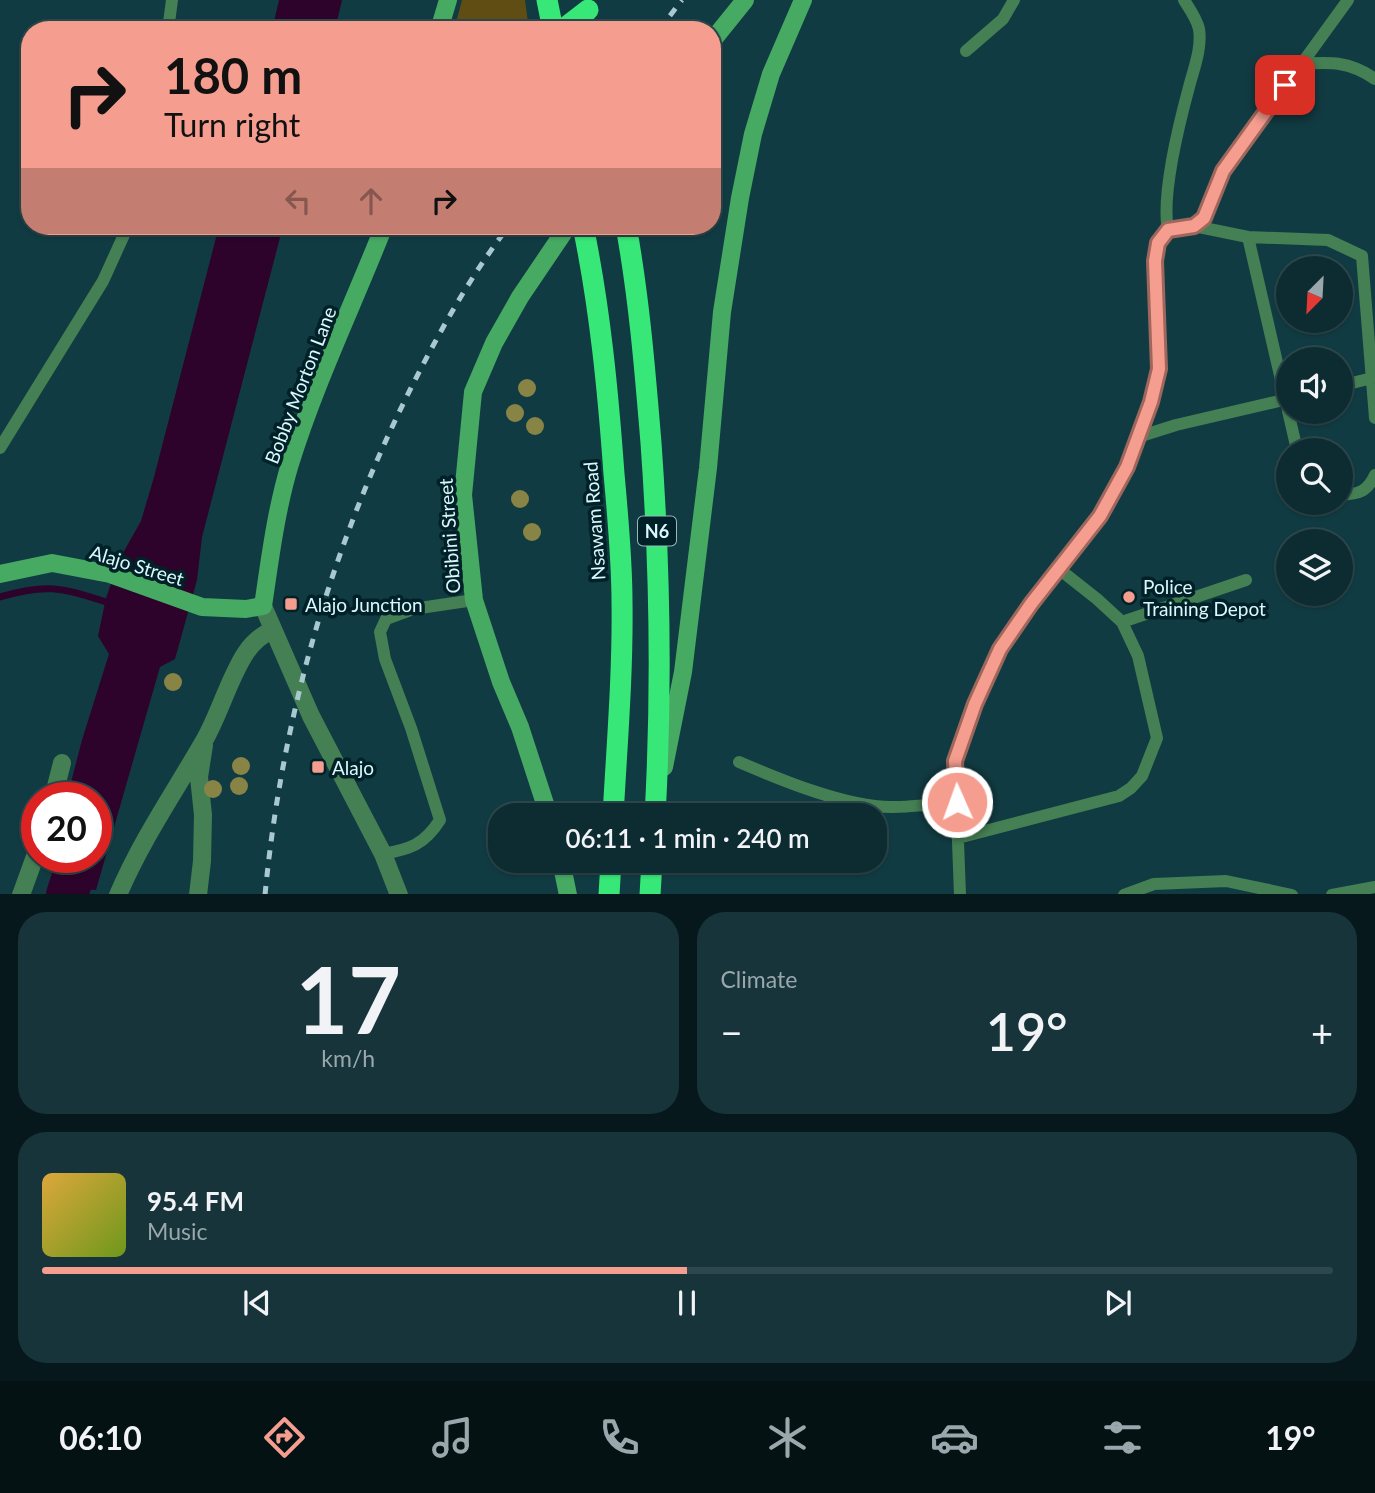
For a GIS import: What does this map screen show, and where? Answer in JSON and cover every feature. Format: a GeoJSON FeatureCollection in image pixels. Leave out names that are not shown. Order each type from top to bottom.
{"type":"FeatureCollection","features":[{"type":"Feature","properties":{"kind":"highway"},"geometry":{"type":"LineString","coordinates":[[547,0],[551,21]]}},
{"type":"Feature","properties":{"kind":"highway","name":"Nsawam Road"},"geometry":{"type":"LineString","coordinates":[[585,235],[592,267],[610,411],[622,601],[621,679],[614,803]]}},
{"type":"Feature","properties":{"kind":"highway","name":"N6"},"geometry":{"type":"LineString","coordinates":[[628,235],[645,371],[658,550],[660,680],[655,803]]}},
{"type":"Feature","properties":{"kind":"highway"},"geometry":{"type":"LineString","coordinates":[[609,894],[610,873]]}},
{"type":"Feature","properties":{"kind":"highway"},"geometry":{"type":"LineString","coordinates":[[650,894],[651,873]]}},
{"type":"Feature","properties":{"kind":"street"},"geometry":{"type":"LineString","coordinates":[[441,21],[447,0]]}},
{"type":"Feature","properties":{"kind":"street"},"geometry":{"type":"LineString","coordinates":[[721,30],[745,0]]}},
{"type":"Feature","properties":{"kind":"street"},"geometry":{"type":"LineString","coordinates":[[657,803],[683,672],[708,468],[722,312],[740,198],[752,134],[767,86],[803,0]]}},
{"type":"Feature","properties":{"kind":"street","name":"Bobby Morton Lane"},"geometry":{"type":"LineString","coordinates":[[263,606],[275,531],[290,466],[380,235]]}},
{"type":"Feature","properties":{"kind":"street","name":"Obibini Street"},"geometry":{"type":"LineString","coordinates":[[545,803],[474,600],[463,495],[473,392],[494,343],[520,297],[562,235]]}},
{"type":"Feature","properties":{"kind":"street","name":"Alajo Street"},"geometry":{"type":"LineString","coordinates":[[0,573],[52,563],[110,574],[202,607],[246,609],[263,606]]}},
{"type":"Feature","properties":{"kind":"street"},"geometry":{"type":"LineString","coordinates":[[263,606],[337,769],[383,854],[399,894]]}},
{"type":"Feature","properties":{"kind":"street"},"geometry":{"type":"LineString","coordinates":[[118,894],[152,825],[204,740],[246,651],[263,634],[273,630]]}},
{"type":"Feature","properties":{"kind":"street"},"geometry":{"type":"LineString","coordinates":[[198,894],[203,815],[199,777],[204,740]]}},
{"type":"Feature","properties":{"kind":"street"},"geometry":{"type":"LineString","coordinates":[[57,782],[62,763]]}},
{"type":"Feature","properties":{"kind":"street"},"geometry":{"type":"LineString","coordinates":[[21,894],[29,873]]}},
{"type":"Feature","properties":{"kind":"street"},"geometry":{"type":"LineString","coordinates":[[564,873],[568,894]]}},
{"type":"Feature","properties":{"kind":"lane"},"geometry":{"type":"LineString","coordinates":[[169,21],[172,0]]}},
{"type":"Feature","properties":{"kind":"lane"},"geometry":{"type":"LineString","coordinates":[[966,51],[1003,19],[1014,0]]}},
{"type":"Feature","properties":{"kind":"lane"},"geometry":{"type":"LineString","coordinates":[[1168,230],[1166,219],[1171,173],[1198,53],[1199,27],[1184,0]]}},
{"type":"Feature","properties":{"kind":"lane"},"geometry":{"type":"LineString","coordinates":[[1194,226],[1204,218],[1223,171],[1348,0]]}},
{"type":"Feature","properties":{"kind":"lane"},"geometry":{"type":"LineString","coordinates":[[1300,64],[1337,61],[1375,79]]}},
{"type":"Feature","properties":{"kind":"lane"},"geometry":{"type":"LineString","coordinates":[[960,894],[955,761],[975,704],[1000,649],[1031,604],[1100,516],[1127,467],[1151,402],[1159,369],[1155,261],[1158,243],[1168,230],[1194,226],[1248,237],[1328,240],[1362,256],[1375,418]]}},
{"type":"Feature","properties":{"kind":"lane"},"geometry":{"type":"LineString","coordinates":[[0,448],[103,281],[124,235]]}},
{"type":"Feature","properties":{"kind":"lane"},"geometry":{"type":"LineString","coordinates":[[1248,237],[1276,358]]}},
{"type":"Feature","properties":{"kind":"lane"},"geometry":{"type":"LineString","coordinates":[[1353,383],[1372,378]]}},
{"type":"Feature","properties":{"kind":"lane"},"geometry":{"type":"LineString","coordinates":[[1138,438],[1176,425],[1276,407]]}},
{"type":"Feature","properties":{"kind":"lane"},"geometry":{"type":"LineString","coordinates":[[1353,494],[1369,487],[1375,475]]}},
{"type":"Feature","properties":{"kind":"lane"},"geometry":{"type":"LineString","coordinates":[[958,838],[1119,796],[1142,776],[1157,738],[1138,656],[1122,622],[1059,569]]}},
{"type":"Feature","properties":{"kind":"lane"},"geometry":{"type":"LineString","coordinates":[[1122,622],[1246,580]]}},
{"type":"Feature","properties":{"kind":"lane"},"geometry":{"type":"LineString","coordinates":[[383,854],[410,849],[431,835],[440,820],[411,728],[385,659],[380,632],[386,619],[413,609],[474,600]]}},
{"type":"Feature","properties":{"kind":"lane"},"geometry":{"type":"LineString","coordinates":[[739,762],[786,782],[843,799],[889,807],[957,802]]}},
{"type":"Feature","properties":{"kind":"lane"},"geometry":{"type":"LineString","coordinates":[[1124,894],[1154,884],[1226,881],[1292,894]]}},
{"type":"Feature","properties":{"kind":"lane"},"geometry":{"type":"LineString","coordinates":[[1332,894],[1373,889]]}},
{"type":"Feature","properties":{"kind":"shaded area"},"geometry":{"type":"Polygon","coordinates":[[[279,0],[342,0],[337,21],[274,21],[279,0]]]}},
{"type":"Feature","properties":{"kind":"shaded area"},"geometry":{"type":"Polygon","coordinates":[[[462,0],[525,0],[528,21],[456,21],[462,0]]]}},
{"type":"Feature","properties":{"kind":"shaded area"},"geometry":{"type":"Polygon","coordinates":[[[217,235],[281,235],[202,537],[197,580],[175,659],[160,667],[112,834],[112,782],[71,782],[109,654],[98,636],[106,598],[119,560],[141,521],[217,235]]]}},
{"type":"Feature","properties":{"kind":"shaded area"},"geometry":{"type":"Polygon","coordinates":[[[59,873],[101,873],[96,890],[68,888],[59,873]]]}},
{"type":"Feature","properties":{"kind":"waterway"},"geometry":{"type":"LineString","coordinates":[[0,597],[17,592],[57,589],[113,604]]}},
{"type":"Feature","properties":{"kind":"waterway"},"geometry":{"type":"LineString","coordinates":[[67,894],[74,873]]}},
{"type":"Feature","properties":{"kind":"railway"},"geometry":{"type":"LineString","coordinates":[[666,21],[682,0]]}},
{"type":"Feature","properties":{"kind":"railway"},"geometry":{"type":"LineString","coordinates":[[265,894],[284,762],[315,632],[335,569],[358,506],[413,384],[457,303],[503,235]]}},
{"type":"Feature","properties":{"kind":"place","name":"Police Training Depot"},"geometry":{"type":"Point","coordinates":[1129,597]}},
{"type":"Feature","properties":{"kind":"place","name":"Alajo Junction"},"geometry":{"type":"Point","coordinates":[291,604]}},
{"type":"Feature","properties":{"kind":"place","name":"Alajo"},"geometry":{"type":"Point","coordinates":[318,767]}},
{"type":"Feature","properties":{"kind":"route"},"geometry":{"type":"LineString","coordinates":[[957,802],[955,761],[975,704],[1000,649],[1031,604],[1100,516],[1127,467],[1151,402],[1159,369],[1155,261],[1158,243],[1168,230],[1194,226],[1204,218],[1223,171],[1285,85]]}}]}
